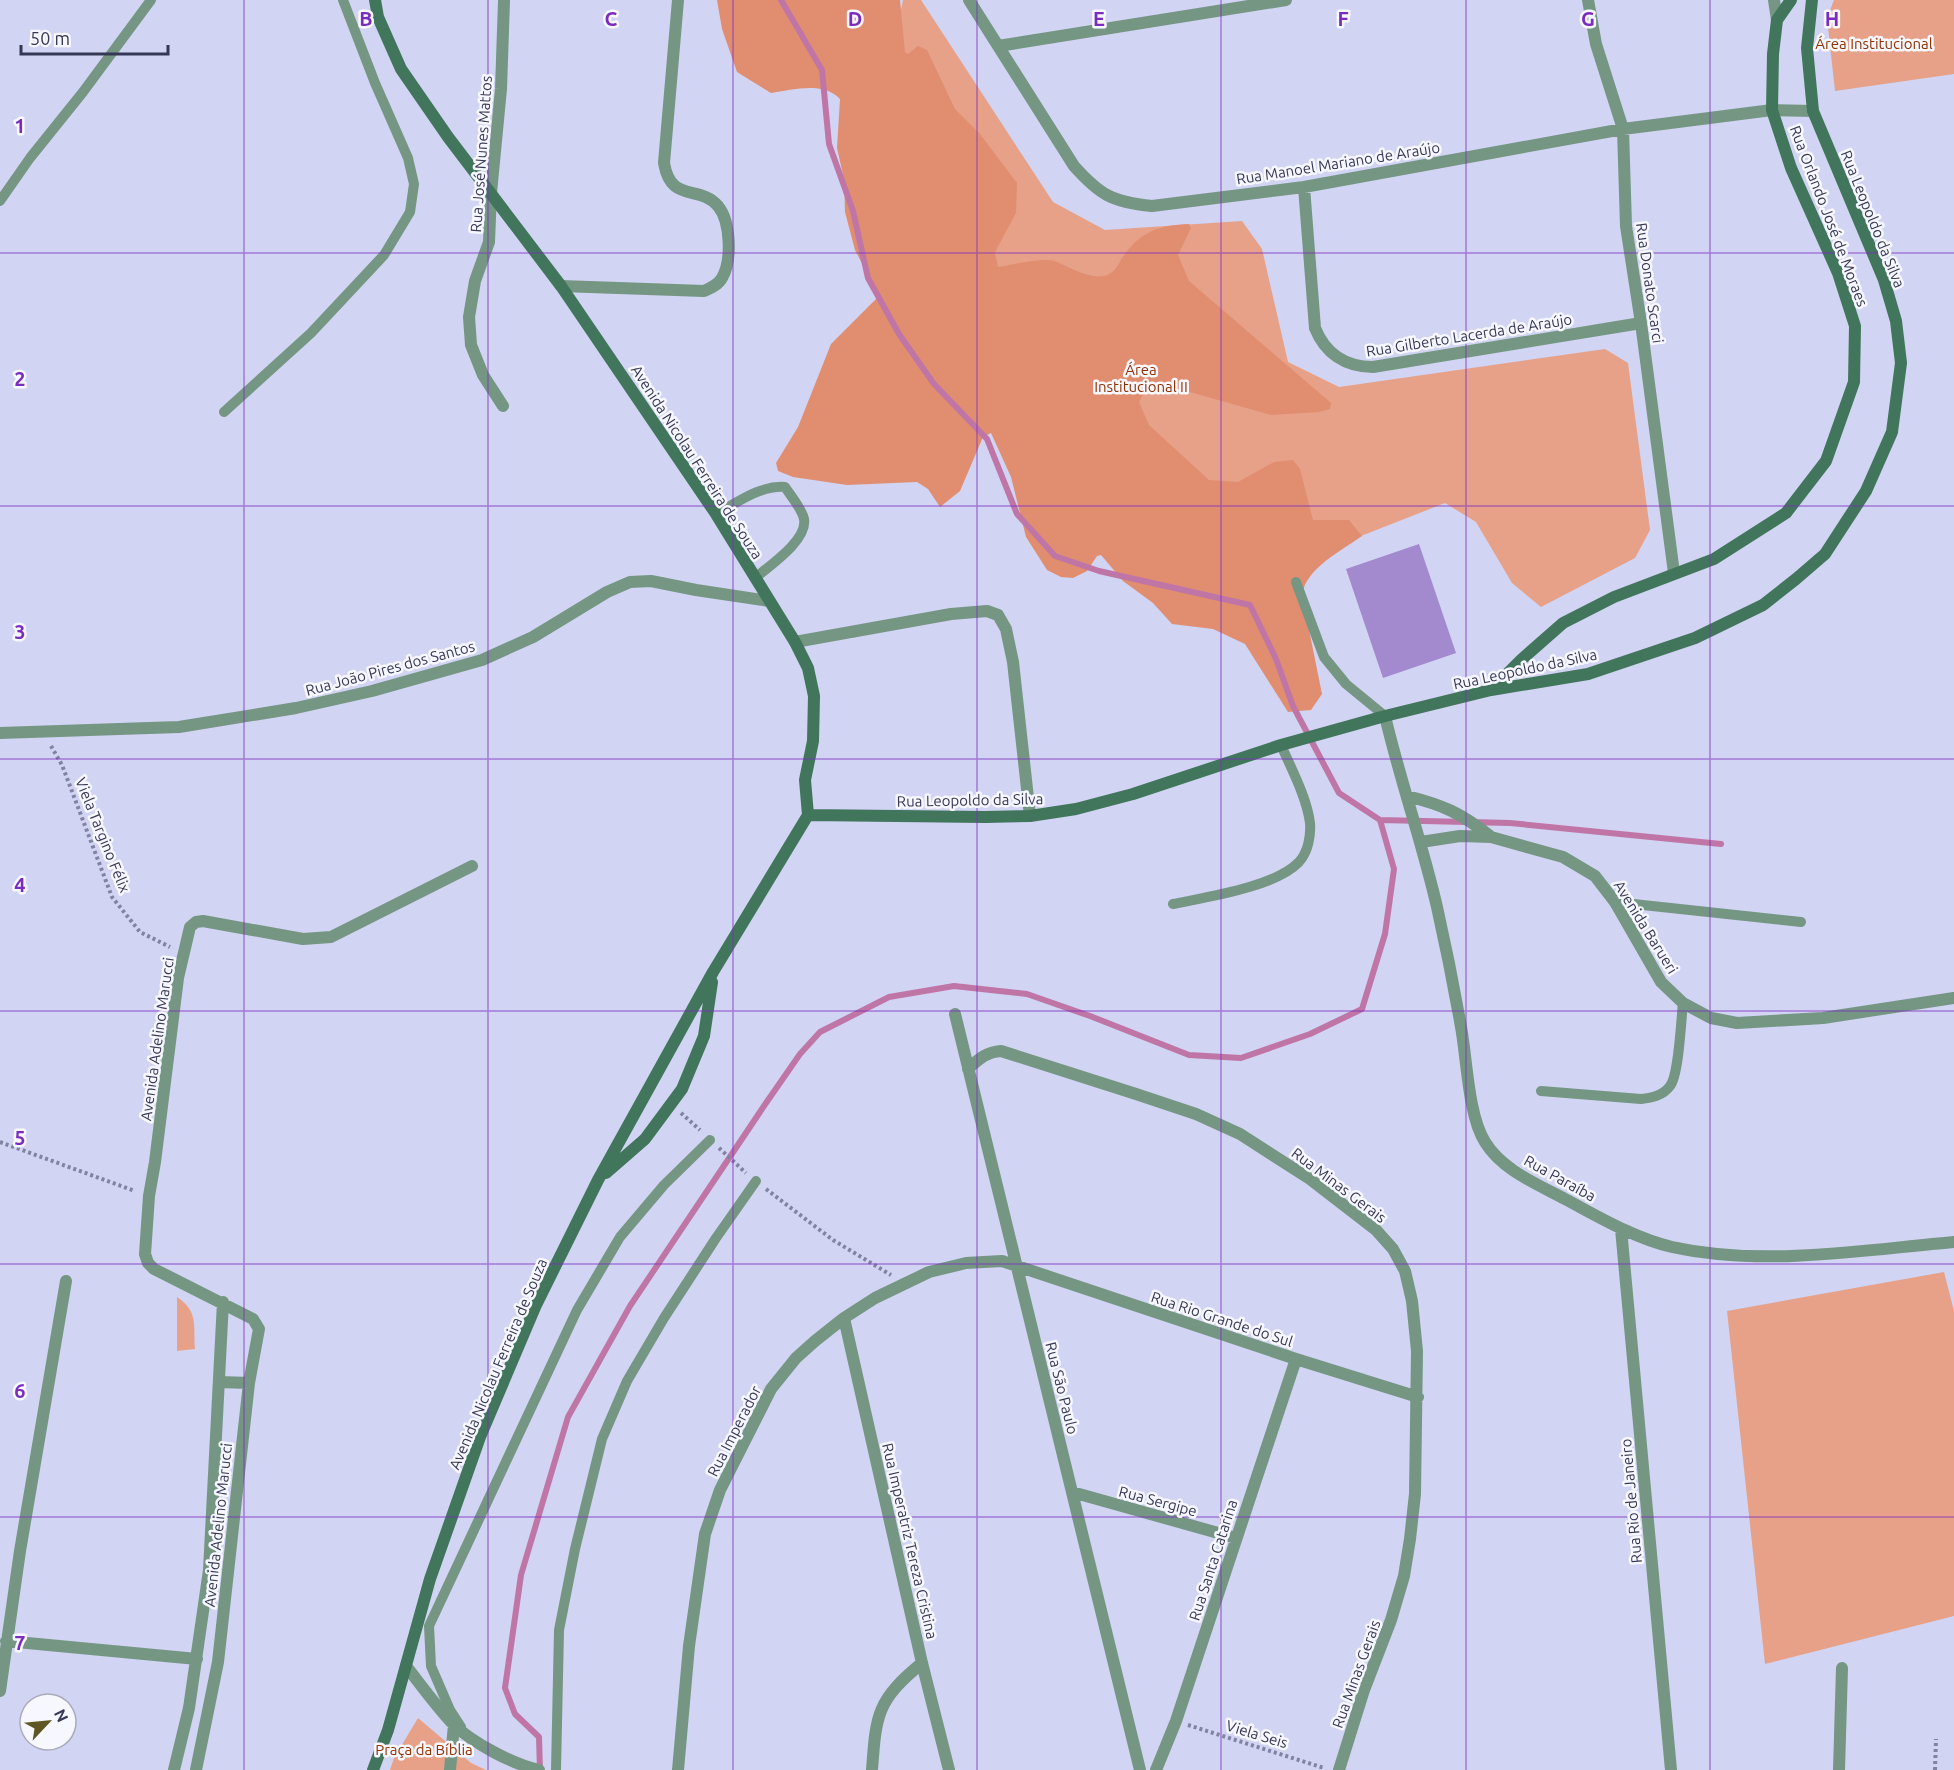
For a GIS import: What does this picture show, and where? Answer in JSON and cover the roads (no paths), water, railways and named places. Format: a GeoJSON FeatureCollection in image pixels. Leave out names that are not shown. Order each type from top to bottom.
{"type":"FeatureCollection","features":[{"type":"Feature","properties":{"kind":"street","name":"Avenida Nicolau Ferreira de Souza"},"geometry":{"type":"LineString","coordinates":[[373,1770],[388,1730],[430,1579],[480,1437],[536,1305],[598,1180],[713,972],[808,815],[805,780],[813,741],[814,696],[808,668],[795,642],[716,514],[561,286],[448,137],[401,69],[378,17],[375,0]]}},
{"type":"Feature","properties":{"kind":"street"},"geometry":{"type":"LineString","coordinates":[[561,286],[704,291],[714,287],[722,280],[729,247],[728,231],[723,215],[718,206],[704,197],[675,187],[666,177],[664,163],[678,0]]}},
{"type":"Feature","properties":{"kind":"street","name":"Rua Manoel Mariano de Araújo"},"geometry":{"type":"LineString","coordinates":[[969,0],[1074,166],[1089,183],[1111,198],[1124,203],[1152,206],[1304,187],[1623,129],[1772,110],[1813,111]]}},
{"type":"Feature","properties":{"kind":"street"},"geometry":{"type":"LineString","coordinates":[[998,46],[1286,0]]}},
{"type":"Feature","properties":{"kind":"street","name":"Rua Donato Scarci"},"geometry":{"type":"LineString","coordinates":[[1588,0],[1596,44],[1623,129],[1626,226],[1674,573]]}},
{"type":"Feature","properties":{"kind":"street"},"geometry":{"type":"LineString","coordinates":[[1774,0],[1778,20]]}},
{"type":"Feature","properties":{"kind":"street","name":"Rua Orlando José de Moraes"},"geometry":{"type":"LineString","coordinates":[[1491,690],[1563,623],[1614,597],[1714,559],[1786,513],[1826,460],[1854,382],[1855,326],[1838,273],[1791,168],[1772,110],[1773,54],[1778,20],[1791,0]]}},
{"type":"Feature","properties":{"kind":"street","name":"Rua Leopoldo da Silva"},"geometry":{"type":"LineString","coordinates":[[808,815],[1030,816],[1076,810],[1133,794],[1281,745],[1384,716],[1491,690],[1588,674],[1695,638],[1763,605],[1797,579],[1825,554],[1866,491],[1892,432],[1901,363],[1896,321],[1884,280],[1813,111],[1807,48],[1812,0]]}},
{"type":"Feature","properties":{"kind":"street","name":"Rua José Nunes Mattos"},"geometry":{"type":"LineString","coordinates":[[503,406],[483,375],[471,345],[469,317],[475,281],[489,242],[491,193],[501,89],[504,1]]}},
{"type":"Feature","properties":{"kind":"street","name":"Rua Gilberto Lacerda de Araújo"},"geometry":{"type":"LineString","coordinates":[[1304,187],[1315,328],[1330,352],[1346,362],[1373,367],[1641,323]]}},
{"type":"Feature","properties":{"kind":"street","name":"Rua João Pires dos Santos"},"geometry":{"type":"LineString","coordinates":[[0,733],[179,727],[296,708],[372,691],[492,655],[533,638],[607,592],[630,582],[651,581],[769,601]]}},
{"type":"Feature","properties":{"kind":"street"},"geometry":{"type":"LineString","coordinates":[[795,642],[951,614],[987,611],[998,615],[1006,629],[1013,662],[1030,816]]}},
{"type":"Feature","properties":{"kind":"street","name":"Rua Paraíba"},"geometry":{"type":"LineString","coordinates":[[1384,716],[1421,842],[1437,907],[1459,1016],[1476,1120],[1485,1142],[1503,1162],[1522,1177],[1621,1229],[1670,1246],[1723,1255],[1786,1256],[1954,1243]]}},
{"type":"Feature","properties":{"kind":"street","name":"Avenida Barueri"},"geometry":{"type":"LineString","coordinates":[[1407,796],[1436,803],[1455,811],[1491,837]]}},
{"type":"Feature","properties":{"kind":"street","name":"Avenida Barueri"},"geometry":{"type":"LineString","coordinates":[[1421,842],[1460,836],[1491,837],[1563,857],[1594,876],[1615,902],[1661,982],[1683,1003],[1712,1018],[1737,1023],[1823,1018],[1954,998]]}},
{"type":"Feature","properties":{"kind":"street","name":"Avenida Adelino Marucci"},"geometry":{"type":"LineString","coordinates":[[196,1770],[218,1662],[249,1383],[259,1329],[253,1319],[154,1269],[148,1263],[145,1254],[149,1196],[178,978],[190,927],[196,922],[203,921],[303,939],[331,938],[472,866]]}},
{"type":"Feature","properties":{"kind":"street","name":"Avenida Nicolau Ferreira de Souza"},"geometry":{"type":"LineString","coordinates":[[598,1180],[645,1139],[682,1089],[704,1036],[713,972]]}},
{"type":"Feature","properties":{"kind":"street","name":"Rua São Paulo"},"geometry":{"type":"LineString","coordinates":[[955,1014],[1140,1770]]}},
{"type":"Feature","properties":{"kind":"street","name":"Rua Minas Gerais"},"geometry":{"type":"LineString","coordinates":[[968,1069],[988,1053],[1001,1051],[1196,1114],[1240,1134],[1310,1179],[1376,1230],[1393,1249],[1405,1271],[1413,1311],[1417,1351],[1415,1494],[1404,1576],[1339,1770]]}},
{"type":"Feature","properties":{"kind":"street","name":"Rua Rio de Janeiro"},"geometry":{"type":"LineString","coordinates":[[1621,1229],[1671,1770]]}},
{"type":"Feature","properties":{"kind":"street","name":"Rua Imperador"},"geometry":{"type":"LineString","coordinates":[[678,1770],[689,1646],[705,1534],[720,1490],[771,1389],[796,1358],[844,1318],[904,1283],[929,1272],[966,1263],[1002,1261],[1017,1267]]}},
{"type":"Feature","properties":{"kind":"street","name":"Rua Rio Grande do Sul"},"geometry":{"type":"LineString","coordinates":[[1017,1267],[1418,1397]]}},
{"type":"Feature","properties":{"kind":"street"},"geometry":{"type":"LineString","coordinates":[[0,1691],[6,1641],[66,1281]]}},
{"type":"Feature","properties":{"kind":"street","name":"Avenida Adelino Marucci"},"geometry":{"type":"LineString","coordinates":[[174,1770],[189,1708],[209,1570],[223,1302]]}},
{"type":"Feature","properties":{"kind":"street","name":"Rua Imperatriz Tereza Cristina"},"geometry":{"type":"LineString","coordinates":[[844,1318],[922,1663],[949,1770]]}},
{"type":"Feature","properties":{"kind":"street","name":"Rua Santa Catarina"},"geometry":{"type":"LineString","coordinates":[[1156,1770],[1176,1722],[1296,1359]]}},
{"type":"Feature","properties":{"kind":"street"},"geometry":{"type":"LineString","coordinates":[[220,1382],[249,1383]]}},
{"type":"Feature","properties":{"kind":"street","name":"Rua Sergipe"},"geometry":{"type":"LineString","coordinates":[[1072,1492],[1236,1538]]}},
{"type":"Feature","properties":{"kind":"street"},"geometry":{"type":"LineString","coordinates":[[6,1641],[197,1659]]}},
{"type":"Feature","properties":{"kind":"street"},"geometry":{"type":"LineString","coordinates":[[872,1770],[879,1712],[889,1693],[922,1663]]}},
{"type":"Feature","properties":{"kind":"street"},"geometry":{"type":"LineString","coordinates":[[406,1666],[459,1728],[518,1768],[538,1770]]}},
{"type":"Feature","properties":{"kind":"street"},"geometry":{"type":"LineString","coordinates":[[1839,1770],[1842,1668]]}},
{"type":"Feature","properties":{"kind":"street"},"geometry":{"type":"LineString","coordinates":[[450,1770],[459,1728]]}},
{"type":"Feature","properties":{"kind":"lane"},"geometry":{"type":"LineString","coordinates":[[0,201],[30,158],[83,92],[151,0]]}},
{"type":"Feature","properties":{"kind":"lane"},"geometry":{"type":"LineString","coordinates":[[224,412],[311,333],[384,255],[410,212],[414,184],[408,158],[375,83],[343,0]]}},
{"type":"Feature","properties":{"kind":"lane"},"geometry":{"type":"LineString","coordinates":[[716,514],[761,489],[774,486],[785,488],[804,518],[803,531],[797,541],[755,578]]}},
{"type":"Feature","properties":{"kind":"lane"},"geometry":{"type":"LineString","coordinates":[[1296,582],[1324,657],[1346,684],[1384,716]]}},
{"type":"Feature","properties":{"kind":"lane"},"geometry":{"type":"LineString","coordinates":[[1173,904],[1223,894],[1274,879],[1299,862],[1308,847],[1310,823],[1300,788],[1281,745]]}},
{"type":"Feature","properties":{"kind":"lane"},"geometry":{"type":"LineString","coordinates":[[1615,902],[1802,922]]}},
{"type":"Feature","properties":{"kind":"lane"},"geometry":{"type":"LineString","coordinates":[[1540,1091],[1641,1099],[1655,1097],[1664,1092],[1670,1088],[1675,1073],[1683,1003]]}},
{"type":"Feature","properties":{"kind":"lane"},"geometry":{"type":"LineString","coordinates":[[459,1728],[431,1666],[429,1626],[577,1310],[620,1237],[664,1185],[710,1140]]}},
{"type":"Feature","properties":{"kind":"lane"},"geometry":{"type":"LineString","coordinates":[[556,1770],[559,1630],[575,1549],[602,1439],[627,1381],[664,1318],[756,1181]]}},
{"type":"Feature","properties":{"kind":"waterway"},"geometry":{"type":"LineString","coordinates":[[540,1770],[539,1737],[515,1714],[505,1688],[521,1575],[568,1417],[630,1306],[766,1103],[800,1054],[820,1032],[889,997],[954,986],[1027,994],[1189,1055],[1241,1058],[1310,1034],[1362,1009],[1385,934],[1394,869],[1380,820],[1339,793],[1293,706],[1276,659],[1250,605],[1099,571],[1055,556],[1017,514],[987,439],[934,384],[899,334],[868,278],[853,211],[829,144],[822,70],[781,0]]}},
{"type":"Feature","properties":{"kind":"waterway"},"geometry":{"type":"LineString","coordinates":[[1380,820],[1510,823],[1721,844]]}},
{"type":"Feature","properties":{"kind":"park label","name":"Área Institucional"},"geometry":{"type":"Point","coordinates":[1874,43]}},
{"type":"Feature","properties":{"kind":"park label","name":"Área Institucional II"},"geometry":{"type":"Point","coordinates":[1141,378]}},
{"type":"Feature","properties":{"kind":"park label","name":"Praça da Bíblia"},"geometry":{"type":"Point","coordinates":[424,1749]}}]}
